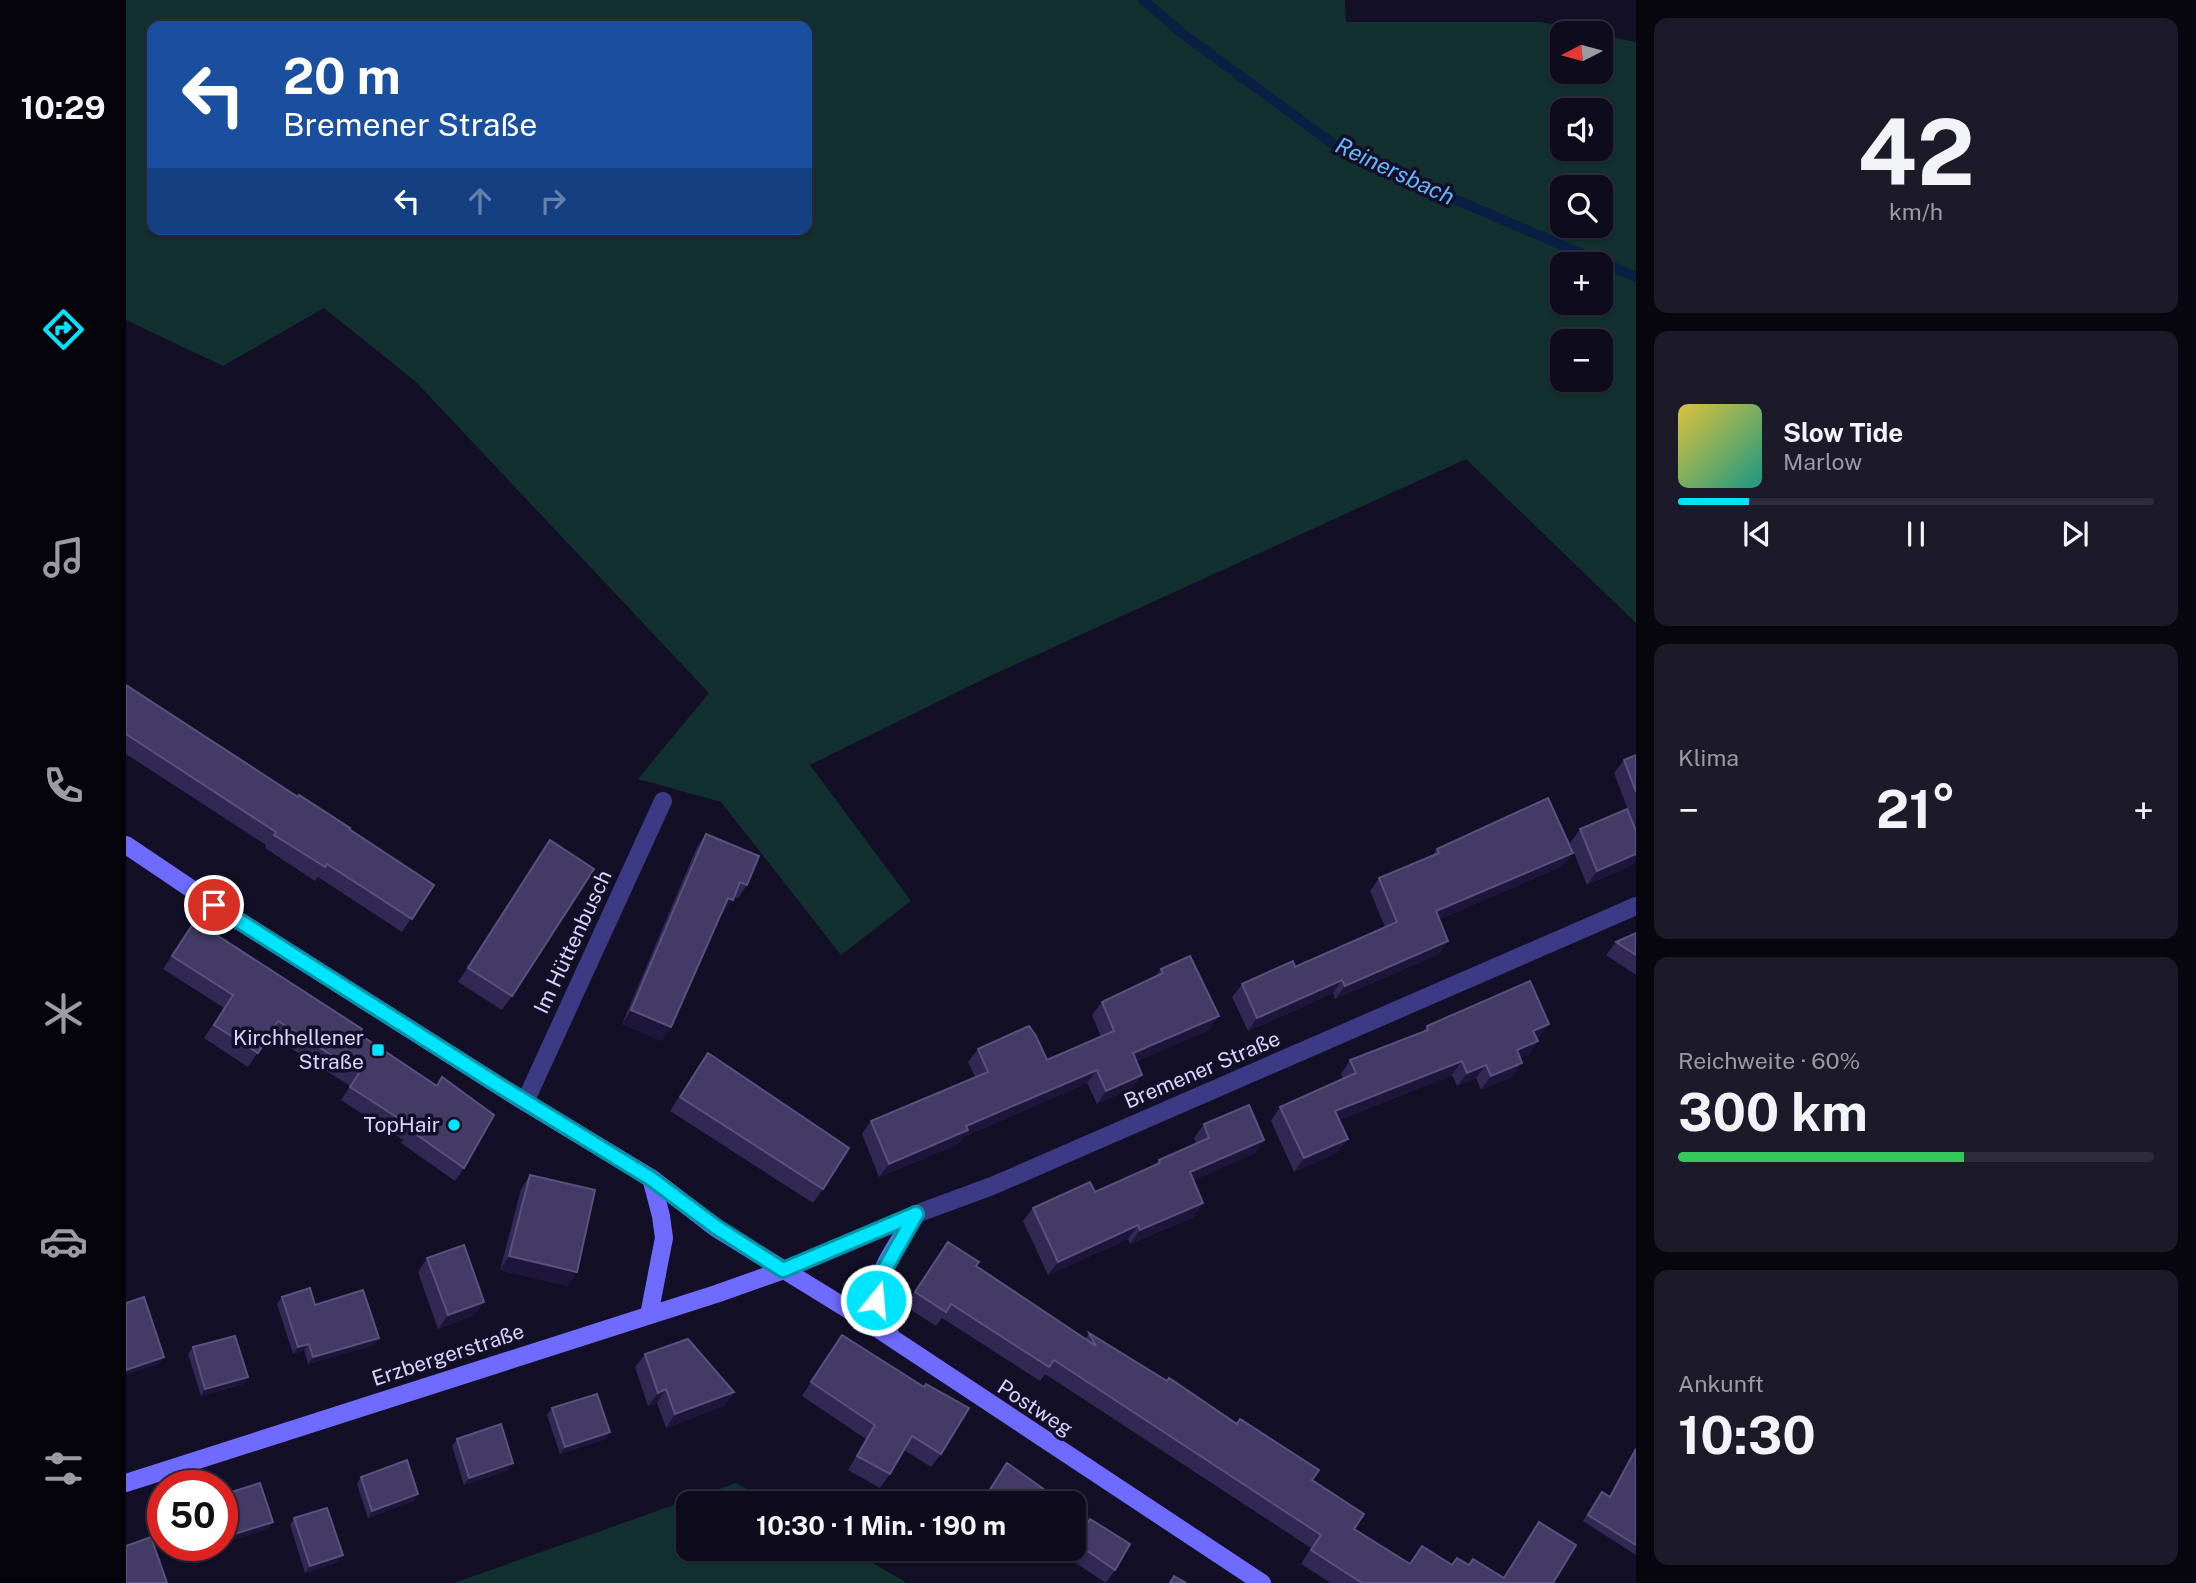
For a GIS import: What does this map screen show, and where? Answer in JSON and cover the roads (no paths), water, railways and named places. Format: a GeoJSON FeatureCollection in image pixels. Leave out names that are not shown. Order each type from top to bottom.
{"type":"FeatureCollection","features":[{"type":"Feature","properties":{"kind":"main road"},"geometry":{"type":"LineString","coordinates":[[126,845],[236,919],[650,1178],[716,1227],[783,1270]]}},
{"type":"Feature","properties":{"kind":"main road"},"geometry":{"type":"LineString","coordinates":[[649,1315],[664,1238],[650,1178]]}},
{"type":"Feature","properties":{"kind":"main road"},"geometry":{"type":"LineString","coordinates":[[894,1340],[878,1314],[877,1287],[895,1248],[916,1214]]}},
{"type":"Feature","properties":{"kind":"main road","name":"Erzbergerstraße"},"geometry":{"type":"LineString","coordinates":[[126,1483],[783,1270]]}},
{"type":"Feature","properties":{"kind":"main road","name":"Postweg"},"geometry":{"type":"LineString","coordinates":[[783,1270],[894,1340],[1262,1583]]}},
{"type":"Feature","properties":{"kind":"street","name":"Im Hüttenbusch"},"geometry":{"type":"LineString","coordinates":[[525,1101],[663,801]]}},
{"type":"Feature","properties":{"kind":"street","name":"Bremener Straße"},"geometry":{"type":"LineString","coordinates":[[783,1270],[916,1214],[992,1186],[1636,906]]}},
{"type":"Feature","properties":{"kind":"waterway","name":"Reinersbach"},"geometry":{"type":"LineString","coordinates":[[1143,0],[1183,34],[1343,151],[1636,277]]}},
{"type":"Feature","properties":{"kind":"place","name":"Kirchhellener Straße"},"geometry":{"type":"Point","coordinates":[378,1050]}},
{"type":"Feature","properties":{"kind":"place","name":"TopHair"},"geometry":{"type":"Point","coordinates":[454,1125]}}]}
